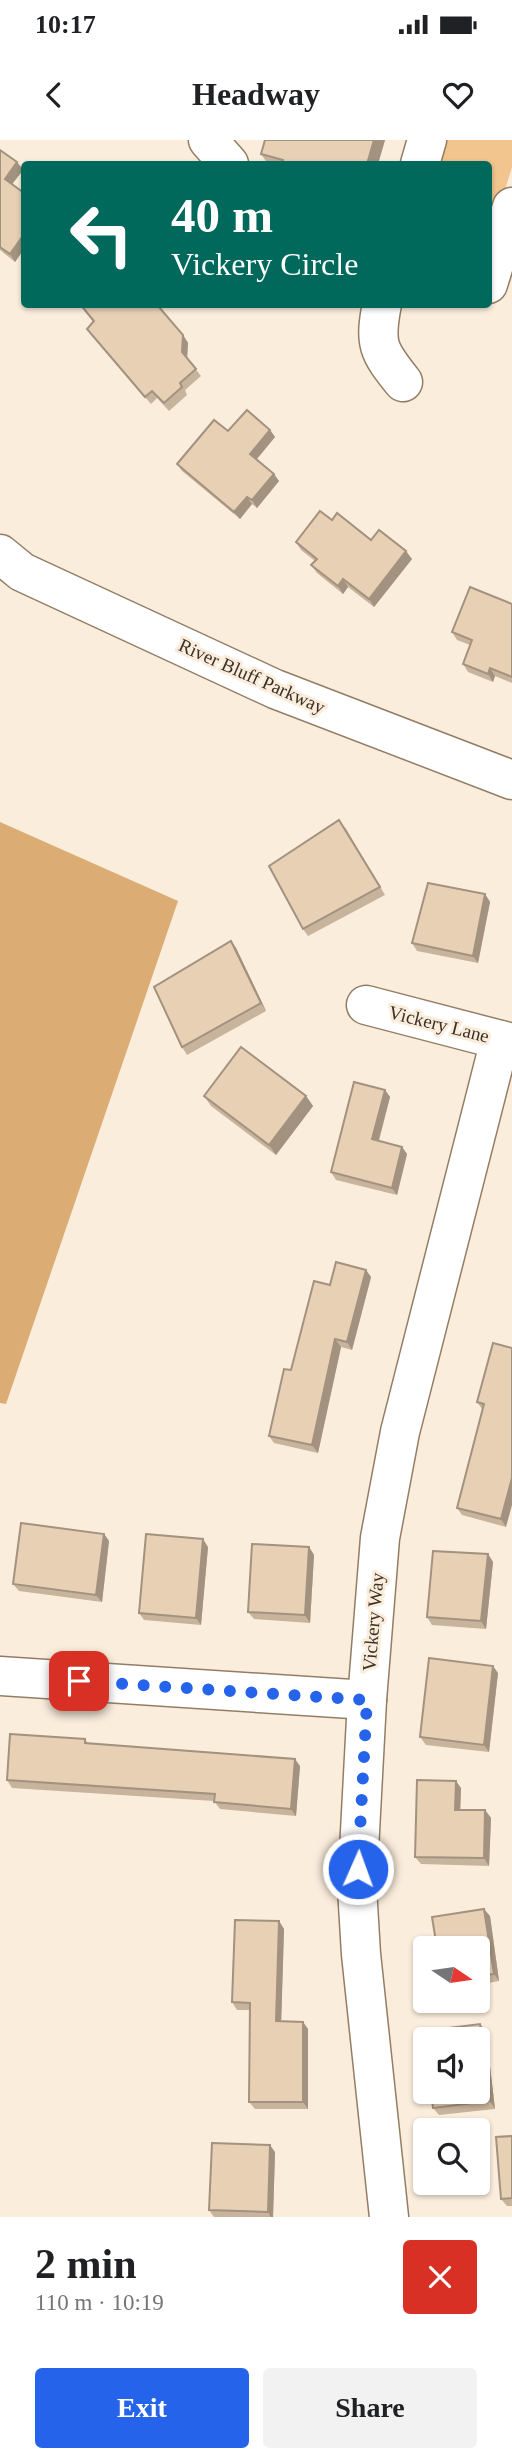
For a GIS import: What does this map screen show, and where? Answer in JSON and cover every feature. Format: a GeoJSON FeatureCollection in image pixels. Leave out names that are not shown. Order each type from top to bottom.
{"type":"FeatureCollection","features":[{"type":"Feature","properties":{"kind":"street"},"geometry":{"type":"LineString","coordinates":[[208,140],[226,161]]}},
{"type":"Feature","properties":{"kind":"street"},"geometry":{"type":"LineString","coordinates":[[421,161],[427,140]]}},
{"type":"Feature","properties":{"kind":"street"},"geometry":{"type":"LineString","coordinates":[[492,273],[512,207]]}},
{"type":"Feature","properties":{"kind":"street"},"geometry":{"type":"LineString","coordinates":[[492,288],[512,296]]}},
{"type":"Feature","properties":{"kind":"street"},"geometry":{"type":"LineString","coordinates":[[382,308],[378,344],[403,382]]}},
{"type":"Feature","properties":{"kind":"street","name":"River Bluff Parkway"},"geometry":{"type":"LineString","coordinates":[[0,554],[22,572],[275,689],[512,780]]}},
{"type":"Feature","properties":{"kind":"street","name":"Vickery Lane"},"geometry":{"type":"LineString","coordinates":[[366,1005],[506,1042]]}},
{"type":"Feature","properties":{"kind":"street","name":"Vickery Way"},"geometry":{"type":"LineString","coordinates":[[389,2217],[360,1954],[357,1888],[367,1700],[380,1538],[400,1432],[506,1042]]}},
{"type":"Feature","properties":{"kind":"street"},"geometry":{"type":"LineString","coordinates":[[0,1676],[367,1700]]}},
{"type":"Feature","properties":{"kind":"shaded area"},"geometry":{"type":"Polygon","coordinates":[[[445,140],[512,140],[512,167],[492,233],[492,161],[437,161],[445,140]]]}},
{"type":"Feature","properties":{"kind":"shaded area"},"geometry":{"type":"Polygon","coordinates":[[[0,822],[178,901],[6,1404],[0,1403],[0,822]]]}},
{"type":"Feature","properties":{"kind":"building"},"geometry":{"type":"Polygon","coordinates":[[[265,140],[374,140],[368,161],[283,161],[261,154],[265,140]]]}},
{"type":"Feature","properties":{"kind":"building"},"geometry":{"type":"Polygon","coordinates":[[[0,150],[17,162],[5,179],[21,191],[21,238],[10,254],[0,247],[0,150]]]}},
{"type":"Feature","properties":{"kind":"building"},"geometry":{"type":"Polygon","coordinates":[[[83,308],[160,308],[183,335],[182,352],[196,369],[180,383],[182,387],[164,403],[152,391],[145,397],[87,329],[94,321],[83,308]]]}},
{"type":"Feature","properties":{"kind":"building"},"geometry":{"type":"Polygon","coordinates":[[[247,410],[270,430],[250,454],[274,474],[252,500],[247,497],[234,512],[177,464],[214,420],[228,431],[247,410]]]}},
{"type":"Feature","properties":{"kind":"building"},"geometry":{"type":"Polygon","coordinates":[[[320,511],[332,520],[337,513],[371,540],[379,530],[406,551],[369,599],[343,579],[338,586],[311,565],[317,559],[296,542],[320,511]]]}},
{"type":"Feature","properties":{"kind":"building"},"geometry":{"type":"Polygon","coordinates":[[[470,587],[512,604],[512,677],[490,668],[488,674],[463,664],[472,640],[452,632],[470,587]]]}},
{"type":"Feature","properties":{"kind":"building"},"geometry":{"type":"Polygon","coordinates":[[[339,820],[380,887],[303,929],[269,866],[339,820]]]}},
{"type":"Feature","properties":{"kind":"building"},"geometry":{"type":"Polygon","coordinates":[[[428,883],[485,894],[473,956],[412,943],[428,883]]]}},
{"type":"Feature","properties":{"kind":"building"},"geometry":{"type":"Polygon","coordinates":[[[231,941],[261,1003],[182,1047],[154,987],[231,941]]]}},
{"type":"Feature","properties":{"kind":"building"},"geometry":{"type":"Polygon","coordinates":[[[241,1047],[306,1096],[269,1145],[204,1096],[241,1047]]]}},
{"type":"Feature","properties":{"kind":"building"},"geometry":{"type":"Polygon","coordinates":[[[354,1082],[385,1090],[372,1139],[402,1147],[392,1188],[331,1172],[354,1082]]]}},
{"type":"Feature","properties":{"kind":"building"},"geometry":{"type":"Polygon","coordinates":[[[336,1262],[366,1270],[347,1342],[335,1339],[312,1445],[269,1436],[284,1369],[291,1370],[314,1281],[330,1285],[336,1262]]]}},
{"type":"Feature","properties":{"kind":"building"},"geometry":{"type":"Polygon","coordinates":[[[493,1343],[512,1348],[512,1478],[501,1519],[457,1508],[484,1404],[477,1402],[493,1343]]]}},
{"type":"Feature","properties":{"kind":"building"},"geometry":{"type":"Polygon","coordinates":[[[21,1523],[104,1534],[96,1595],[13,1584],[21,1523]]]}},
{"type":"Feature","properties":{"kind":"building"},"geometry":{"type":"Polygon","coordinates":[[[146,1534],[203,1539],[196,1618],[139,1613],[146,1534]]]}},
{"type":"Feature","properties":{"kind":"building"},"geometry":{"type":"Polygon","coordinates":[[[252,1544],[309,1547],[305,1615],[248,1612],[252,1544]]]}},
{"type":"Feature","properties":{"kind":"building"},"geometry":{"type":"Polygon","coordinates":[[[433,1551],[488,1554],[481,1621],[427,1617],[433,1551]]]}},
{"type":"Feature","properties":{"kind":"building"},"geometry":{"type":"Polygon","coordinates":[[[429,1658],[493,1666],[484,1745],[420,1737],[429,1658]]]}},
{"type":"Feature","properties":{"kind":"building"},"geometry":{"type":"Polygon","coordinates":[[[10,1734],[85,1739],[85,1743],[295,1759],[291,1809],[214,1802],[215,1794],[7,1780],[10,1734]]]}},
{"type":"Feature","properties":{"kind":"building"},"geometry":{"type":"Polygon","coordinates":[[[417,1780],[456,1781],[455,1810],[485,1810],[484,1858],[415,1857],[417,1780]]]}},
{"type":"Feature","properties":{"kind":"building"},"geometry":{"type":"Polygon","coordinates":[[[484,1909],[488,1936],[435,1936],[432,1917],[484,1909]]]}},
{"type":"Feature","properties":{"kind":"building"},"geometry":{"type":"Polygon","coordinates":[[[235,1920],[279,1921],[276,2021],[303,2022],[303,2102],[249,2102],[250,2003],[232,2002],[235,1920]]]}},
{"type":"Feature","properties":{"kind":"building"},"geometry":{"type":"Polygon","coordinates":[[[490,1948],[494,1974],[490,1974],[490,1948]]]}},
{"type":"Feature","properties":{"kind":"building"},"geometry":{"type":"Polygon","coordinates":[[[480,2024],[480,2027],[456,2027],[480,2024]]]}},
{"type":"Feature","properties":{"kind":"building"},"geometry":{"type":"Polygon","coordinates":[[[433,2104],[466,2104],[433,2108],[433,2104]]]}},
{"type":"Feature","properties":{"kind":"building"},"geometry":{"type":"Polygon","coordinates":[[[512,2136],[512,2198],[501,2199],[496,2137],[512,2136]]]}},
{"type":"Feature","properties":{"kind":"building"},"geometry":{"type":"Polygon","coordinates":[[[212,2143],[270,2145],[268,2212],[209,2210],[212,2143]]]}},
{"type":"Feature","properties":{"kind":"route"},"geometry":{"type":"LineString","coordinates":[[79,1681],[367,1700],[358,1869]]}}]}
